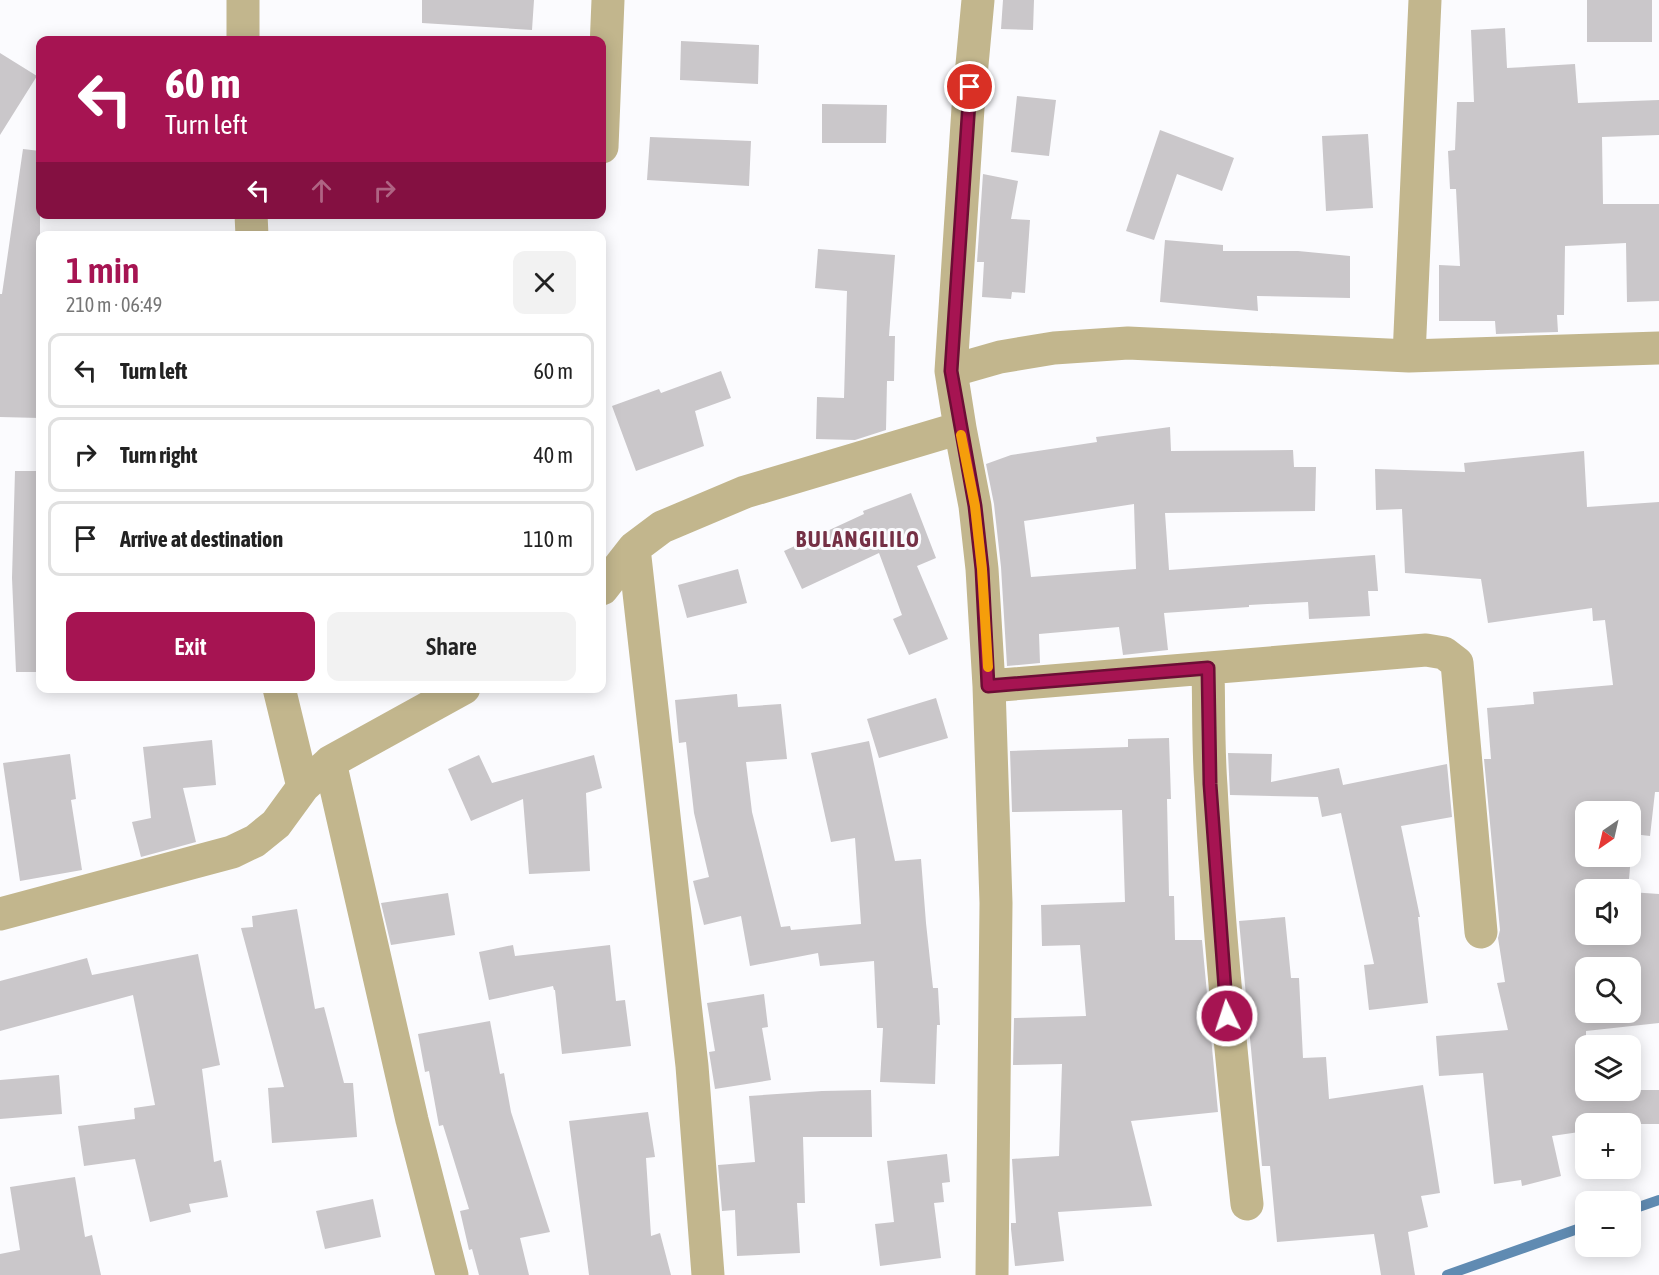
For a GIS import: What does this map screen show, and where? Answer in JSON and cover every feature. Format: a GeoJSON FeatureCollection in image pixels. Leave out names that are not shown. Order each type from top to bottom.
{"type":"FeatureCollection","features":[{"type":"Feature","properties":{"kind":"street"},"geometry":{"type":"LineString","coordinates":[[243,0],[243,36]]}},
{"type":"Feature","properties":{"kind":"street"},"geometry":{"type":"LineString","coordinates":[[606,49],[608,0]]}},
{"type":"Feature","properties":{"kind":"street"},"geometry":{"type":"LineString","coordinates":[[978,0],[968,108],[951,371],[975,506],[982,569],[988,686],[996,903],[992,1275]]}},
{"type":"Feature","properties":{"kind":"street"},"geometry":{"type":"LineString","coordinates":[[1409,356],[1425,0]]}},
{"type":"Feature","properties":{"kind":"street"},"geometry":{"type":"LineString","coordinates":[[951,371],[1000,357],[1054,348],[1128,343],[1409,356],[1659,348]]}},
{"type":"Feature","properties":{"kind":"street"},"geometry":{"type":"LineString","coordinates":[[606,584],[634,548],[662,527],[745,492],[960,428]]}},
{"type":"Feature","properties":{"kind":"street"},"geometry":{"type":"LineString","coordinates":[[634,548],[692,1066],[708,1275]]}},
{"type":"Feature","properties":{"kind":"street"},"geometry":{"type":"LineString","coordinates":[[988,686],[1426,650],[1444,653],[1457,663],[1481,932]]}},
{"type":"Feature","properties":{"kind":"street"},"geometry":{"type":"LineString","coordinates":[[1208,668],[1210,784],[1215,861],[1227,1016],[1247,1204]]}},
{"type":"Feature","properties":{"kind":"street"},"geometry":{"type":"LineString","coordinates":[[280,693],[303,787]]}},
{"type":"Feature","properties":{"kind":"street"},"geometry":{"type":"LineString","coordinates":[[0,914],[232,852],[255,841],[276,824],[303,787],[330,762],[455,693]]}},
{"type":"Feature","properties":{"kind":"street"},"geometry":{"type":"LineString","coordinates":[[330,762],[412,1120],[452,1275]]}},
{"type":"Feature","properties":{"kind":"building"},"geometry":{"type":"Polygon","coordinates":[[[422,0],[534,0],[532,30],[422,23],[422,0]]]}},
{"type":"Feature","properties":{"kind":"building"},"geometry":{"type":"Polygon","coordinates":[[[1003,0],[1034,0],[1033,30],[1001,29],[1003,0]]]}},
{"type":"Feature","properties":{"kind":"building"},"geometry":{"type":"Polygon","coordinates":[[[1587,0],[1652,0],[1652,42],[1587,42],[1587,0]]]}},
{"type":"Feature","properties":{"kind":"building"},"geometry":{"type":"Polygon","coordinates":[[[1505,28],[1507,68],[1575,64],[1578,103],[1659,100],[1659,135],[1602,137],[1603,204],[1659,204],[1659,301],[1627,302],[1626,243],[1565,246],[1564,315],[1557,315],[1558,332],[1496,334],[1495,321],[1439,321],[1439,265],[1460,266],[1456,189],[1450,189],[1448,151],[1455,150],[1457,102],[1474,102],[1471,30],[1505,28]]]}},
{"type":"Feature","properties":{"kind":"building"},"geometry":{"type":"Polygon","coordinates":[[[681,41],[759,45],[758,84],[680,80],[681,41]]]}},
{"type":"Feature","properties":{"kind":"building"},"geometry":{"type":"Polygon","coordinates":[[[0,53],[36,75],[36,78],[0,135],[0,53]]]}},
{"type":"Feature","properties":{"kind":"building"},"geometry":{"type":"Polygon","coordinates":[[[1017,96],[1056,100],[1049,156],[1011,152],[1017,96]]]}},
{"type":"Feature","properties":{"kind":"building"},"geometry":{"type":"Polygon","coordinates":[[[822,104],[887,105],[886,143],[822,143],[822,104]]]}},
{"type":"Feature","properties":{"kind":"building"},"geometry":{"type":"Polygon","coordinates":[[[1160,130],[1234,158],[1222,191],[1177,174],[1154,240],[1126,231],[1160,130]]]}},
{"type":"Feature","properties":{"kind":"building"},"geometry":{"type":"Polygon","coordinates":[[[1368,134],[1373,208],[1326,211],[1322,136],[1368,134]]]}},
{"type":"Feature","properties":{"kind":"building"},"geometry":{"type":"Polygon","coordinates":[[[650,137],[751,141],[749,186],[647,180],[650,137]]]}},
{"type":"Feature","properties":{"kind":"building"},"geometry":{"type":"Polygon","coordinates":[[[23,149],[36,151],[36,219],[40,219],[40,231],[36,231],[36,418],[0,417],[0,294],[2,294],[23,149]]]}},
{"type":"Feature","properties":{"kind":"building"},"geometry":{"type":"Polygon","coordinates":[[[983,174],[1018,181],[1011,219],[1030,220],[1025,293],[1012,292],[1011,299],[982,297],[984,262],[977,262],[983,174]]]}},
{"type":"Feature","properties":{"kind":"building"},"geometry":{"type":"Polygon","coordinates":[[[1165,240],[1223,245],[1223,251],[1298,251],[1350,256],[1350,298],[1257,296],[1258,311],[1160,302],[1165,240]]]}},
{"type":"Feature","properties":{"kind":"building"},"geometry":{"type":"Polygon","coordinates":[[[818,249],[895,255],[889,336],[895,336],[894,381],[887,381],[886,430],[855,440],[816,439],[817,397],[844,398],[847,291],[815,288],[818,249]]]}},
{"type":"Feature","properties":{"kind":"building"},"geometry":{"type":"Polygon","coordinates":[[[721,371],[731,398],[695,411],[704,446],[636,471],[612,406],[659,389],[661,393],[721,371]]]}},
{"type":"Feature","properties":{"kind":"building"},"geometry":{"type":"Polygon","coordinates":[[[1170,427],[1171,451],[1293,450],[1294,467],[1316,467],[1315,511],[1165,513],[1169,570],[1375,555],[1378,591],[1368,591],[1370,616],[1309,619],[1308,602],[1164,613],[1168,650],[1123,655],[1119,627],[1039,634],[1040,663],[1007,666],[1001,567],[994,504],[986,464],[1011,455],[1097,442],[1096,437],[1170,427]],[[1134,504],[1024,521],[1031,577],[1136,569],[1134,504]]]}},
{"type":"Feature","properties":{"kind":"building"},"geometry":{"type":"Polygon","coordinates":[[[1584,451],[1587,507],[1659,502],[1659,792],[1655,792],[1650,836],[1641,835],[1641,801],[1575,801],[1575,867],[1630,867],[1629,879],[1575,879],[1575,945],[1641,945],[1641,893],[1659,894],[1659,1023],[1586,1031],[1586,1035],[1575,1035],[1575,1101],[1641,1101],[1641,1090],[1659,1090],[1659,1124],[1641,1124],[1641,1113],[1575,1113],[1575,1133],[1552,1136],[1561,1176],[1522,1186],[1521,1180],[1494,1184],[1483,1073],[1439,1076],[1436,1036],[1508,1030],[1497,983],[1505,982],[1498,938],[1500,930],[1484,759],[1491,759],[1487,708],[1534,704],[1533,692],[1613,685],[1605,620],[1593,621],[1592,608],[1488,623],[1481,579],[1405,573],[1402,509],[1376,510],[1375,469],[1465,472],[1464,463],[1584,451]]]}},
{"type":"Feature","properties":{"kind":"building"},"geometry":{"type":"Polygon","coordinates":[[[15,471],[36,471],[36,672],[16,672],[12,578],[15,471]]]}},
{"type":"Feature","properties":{"kind":"building"},"geometry":{"type":"Polygon","coordinates":[[[911,493],[936,558],[917,566],[948,639],[909,655],[893,619],[902,615],[879,553],[802,589],[784,551],[864,514],[863,511],[911,493]]]}},
{"type":"Feature","properties":{"kind":"building"},"geometry":{"type":"Polygon","coordinates":[[[738,569],[747,603],[687,618],[678,585],[738,569]]]}},
{"type":"Feature","properties":{"kind":"building"},"geometry":{"type":"Polygon","coordinates":[[[737,694],[738,707],[781,704],[787,759],[746,762],[752,812],[781,927],[790,926],[791,930],[861,924],[855,838],[831,842],[811,753],[869,741],[895,861],[921,859],[933,988],[938,988],[940,1025],[937,1025],[935,1084],[880,1082],[883,1028],[877,1028],[874,961],[820,966],[818,953],[750,966],[741,916],[704,925],[693,881],[709,877],[694,813],[686,742],[679,743],[675,700],[737,694]]]}},
{"type":"Feature","properties":{"kind":"building"},"geometry":{"type":"Polygon","coordinates":[[[936,698],[948,738],[879,758],[867,719],[936,698]]]}},
{"type":"Feature","properties":{"kind":"building"},"geometry":{"type":"Polygon","coordinates":[[[1169,738],[1171,799],[1167,799],[1169,896],[1174,896],[1175,940],[1202,940],[1218,1112],[1131,1121],[1152,1206],[1058,1212],[1064,1261],[1015,1266],[1011,1229],[1011,1223],[1016,1223],[1012,1159],[1059,1156],[1062,1064],[1013,1065],[1014,1018],[1086,1016],[1080,945],[1042,946],[1041,905],[1125,902],[1122,810],[1012,812],[1010,751],[1128,747],[1128,739],[1169,738]]]}},
{"type":"Feature","properties":{"kind":"building"},"geometry":{"type":"Polygon","coordinates":[[[212,740],[216,785],[183,788],[196,842],[141,857],[132,822],[151,818],[143,747],[212,740]]]}},
{"type":"Feature","properties":{"kind":"building"},"geometry":{"type":"Polygon","coordinates":[[[1228,753],[1272,754],[1271,782],[1339,768],[1343,785],[1447,764],[1452,817],[1401,826],[1420,917],[1418,917],[1428,1003],[1369,1010],[1364,965],[1374,964],[1341,813],[1322,817],[1318,797],[1230,795],[1228,753]]]}},
{"type":"Feature","properties":{"kind":"building"},"geometry":{"type":"Polygon","coordinates":[[[70,754],[76,799],[71,800],[82,870],[20,881],[3,763],[70,754]]]}},
{"type":"Feature","properties":{"kind":"building"},"geometry":{"type":"Polygon","coordinates":[[[479,755],[492,783],[594,755],[602,788],[586,793],[590,871],[529,874],[523,799],[471,821],[448,769],[479,755]]]}},
{"type":"Feature","properties":{"kind":"building"},"geometry":{"type":"Polygon","coordinates":[[[448,893],[455,935],[391,945],[381,903],[448,893]]]}},
{"type":"Feature","properties":{"kind":"building"},"geometry":{"type":"Polygon","coordinates":[[[297,909],[315,1009],[324,1007],[344,1083],[353,1083],[357,1137],[272,1143],[268,1088],[284,1087],[241,928],[253,927],[252,916],[297,909]]]}},
{"type":"Feature","properties":{"kind":"building"},"geometry":{"type":"Polygon","coordinates":[[[1285,917],[1291,978],[1299,978],[1303,1058],[1326,1057],[1329,1099],[1423,1085],[1440,1193],[1421,1196],[1428,1227],[1408,1232],[1415,1275],[1381,1275],[1374,1234],[1277,1242],[1270,1166],[1262,1166],[1239,921],[1285,917]]]}},
{"type":"Feature","properties":{"kind":"building"},"geometry":{"type":"Polygon","coordinates":[[[513,945],[515,956],[610,945],[616,1001],[625,1000],[631,1046],[562,1054],[553,986],[489,1000],[479,952],[513,945]]]}},
{"type":"Feature","properties":{"kind":"building"},"geometry":{"type":"Polygon","coordinates":[[[198,954],[220,1065],[202,1069],[214,1162],[221,1160],[228,1197],[189,1204],[191,1212],[150,1222],[135,1159],[84,1166],[78,1126],[135,1119],[134,1108],[155,1105],[133,995],[0,1031],[0,981],[87,958],[92,975],[198,954]]]}},
{"type":"Feature","properties":{"kind":"building"},"geometry":{"type":"Polygon","coordinates":[[[764,994],[768,1027],[762,1028],[771,1080],[715,1089],[709,1052],[715,1051],[707,1003],[764,994]]]}},
{"type":"Feature","properties":{"kind":"building"},"geometry":{"type":"Polygon","coordinates":[[[490,1021],[500,1074],[504,1073],[511,1112],[550,1232],[520,1238],[529,1275],[479,1275],[472,1249],[469,1250],[460,1211],[469,1209],[443,1125],[439,1126],[429,1071],[425,1072],[418,1034],[490,1021]]]}},
{"type":"Feature","properties":{"kind":"building"},"geometry":{"type":"Polygon","coordinates":[[[59,1075],[62,1114],[0,1119],[0,1080],[59,1075]]]}},
{"type":"Feature","properties":{"kind":"building"},"geometry":{"type":"Polygon","coordinates":[[[871,1090],[872,1137],[803,1137],[805,1203],[797,1203],[800,1253],[737,1256],[735,1210],[722,1211],[718,1165],[755,1162],[749,1096],[871,1090]]]}},
{"type":"Feature","properties":{"kind":"building"},"geometry":{"type":"Polygon","coordinates":[[[648,1112],[655,1157],[646,1158],[651,1236],[660,1233],[671,1275],[589,1275],[569,1121],[648,1112]]]}},
{"type":"Feature","properties":{"kind":"building"},"geometry":{"type":"Polygon","coordinates":[[[947,1154],[950,1182],[942,1183],[944,1202],[934,1203],[941,1258],[880,1266],[875,1224],[894,1222],[887,1161],[947,1154]]]}},
{"type":"Feature","properties":{"kind":"building"},"geometry":{"type":"Polygon","coordinates":[[[75,1177],[85,1237],[92,1235],[101,1275],[0,1275],[0,1254],[20,1250],[10,1187],[75,1177]]]}},
{"type":"Feature","properties":{"kind":"building"},"geometry":{"type":"Polygon","coordinates":[[[373,1199],[381,1237],[325,1249],[316,1211],[373,1199]]]}},
{"type":"Feature","properties":{"kind":"waterway"},"geometry":{"type":"LineString","coordinates":[[1641,1206],[1659,1200]]}},
{"type":"Feature","properties":{"kind":"waterway"},"geometry":{"type":"LineString","coordinates":[[1447,1275],[1575,1230]]}},
{"type":"Feature","properties":{"kind":"slow traffic"},"geometry":{"type":"LineString","coordinates":[[961,435],[975,506],[982,569],[988,667]]}},
{"type":"Feature","properties":{"kind":"district","name":"BULANGILILO"},"geometry":{"type":"Point","coordinates":[858,539]}},
{"type":"Feature","properties":{"kind":"route"},"geometry":{"type":"LineString","coordinates":[[970,87],[951,371],[975,506],[982,569],[988,686],[1208,668],[1210,784],[1227,1016]]}}]}
